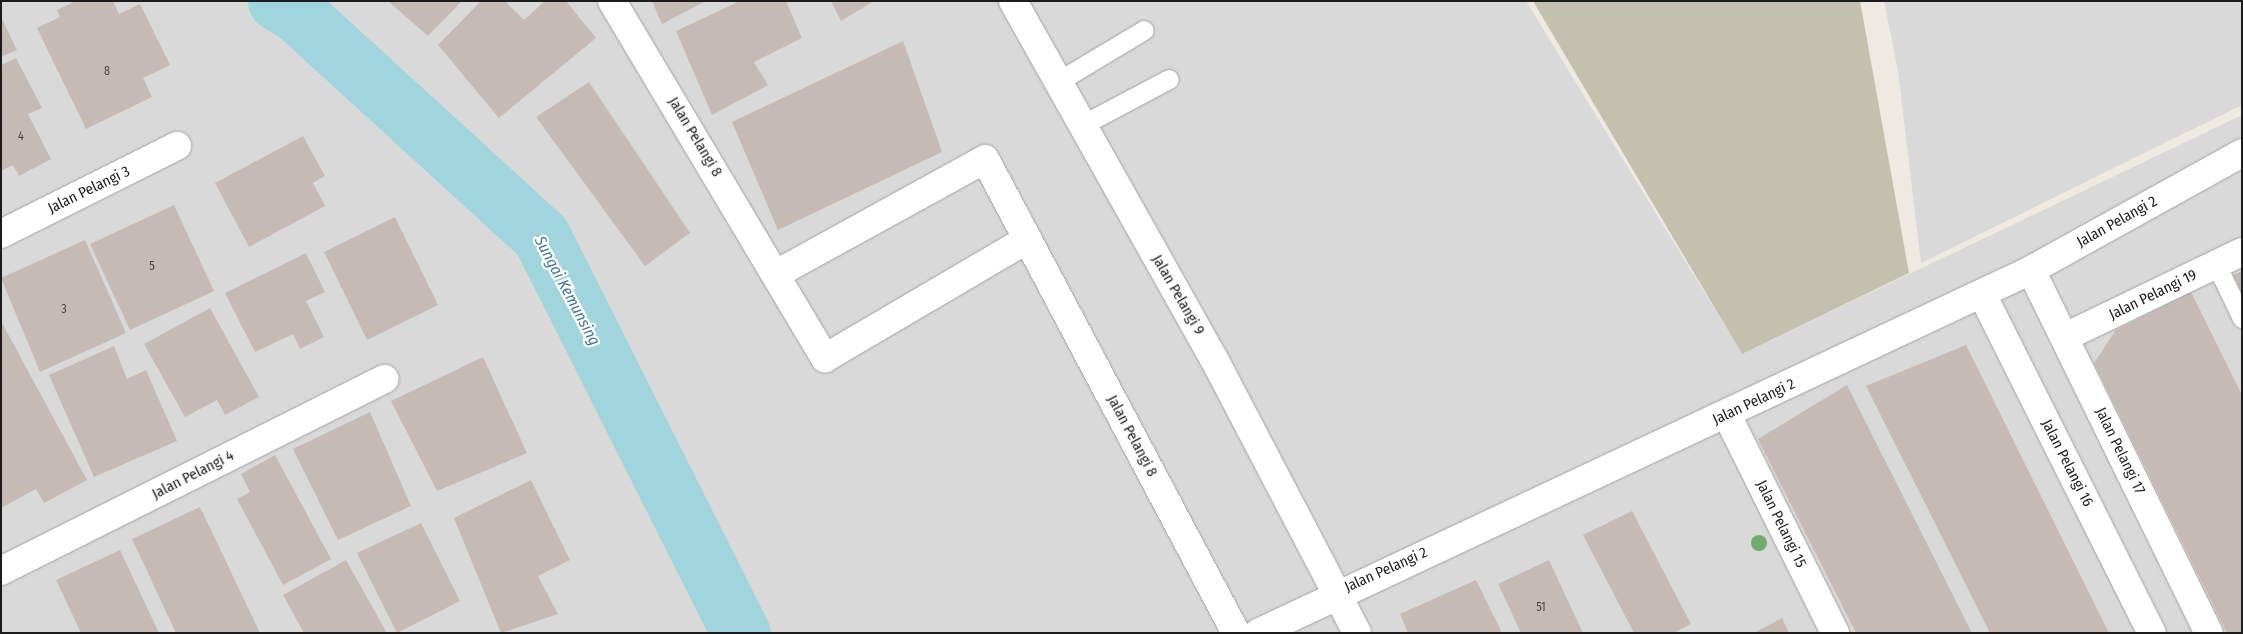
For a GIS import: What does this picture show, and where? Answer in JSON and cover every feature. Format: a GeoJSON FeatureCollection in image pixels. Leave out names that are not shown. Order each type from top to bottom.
{"type":"FeatureCollection","features":[{"type":"Feature","properties":{"kind":"street","name":"Jalan Pelangi 8"},"geometry":{"type":"LineString","coordinates":[[612,1],[778,273],[825,358],[1028,239]]}},
{"type":"Feature","properties":{"kind":"street","name":"Jalan Pelangi 9"},"geometry":{"type":"LineString","coordinates":[[1013,1],[1339,592],[1357,633]]}},
{"type":"Feature","properties":{"kind":"street","name":"Jalan Pelangi 3"},"geometry":{"type":"LineString","coordinates":[[1,234],[177,146]]}},
{"type":"Feature","properties":{"kind":"street","name":"Jalan Pelangi 2"},"geometry":{"type":"LineString","coordinates":[[1258,633],[1339,592],[1726,416],[1982,294],[2031,270],[2242,153]]}},
{"type":"Feature","properties":{"kind":"street","name":"Jalan Pelangi 8"},"geometry":{"type":"LineString","coordinates":[[778,273],[985,159],[1236,633]]}},
{"type":"Feature","properties":{"kind":"street","name":"Jalan Pelangi 19"},"geometry":{"type":"LineString","coordinates":[[2065,337],[2242,252]]}},
{"type":"Feature","properties":{"kind":"street","name":"Jalan Pelangi 17"},"geometry":{"type":"LineString","coordinates":[[2031,270],[2209,633]]}},
{"type":"Feature","properties":{"kind":"street","name":"Jalan Pelangi 16"},"geometry":{"type":"LineString","coordinates":[[1982,294],[2152,633]]}},
{"type":"Feature","properties":{"kind":"street","name":"Jalan Pelangi 4"},"geometry":{"type":"LineString","coordinates":[[1,571],[385,379]]}},
{"type":"Feature","properties":{"kind":"street","name":"Jalan Pelangi 15"},"geometry":{"type":"LineString","coordinates":[[1726,416],[1835,633]]}},
{"type":"Feature","properties":{"kind":"lane"},"geometry":{"type":"LineString","coordinates":[[1057,82],[1144,30]]}},
{"type":"Feature","properties":{"kind":"lane"},"geometry":{"type":"LineString","coordinates":[[1082,125],[1169,79]]}},
{"type":"Feature","properties":{"kind":"lane"},"geometry":{"type":"LineString","coordinates":[[2216,264],[2242,318]]}},
{"type":"Feature","properties":{"kind":"shaded area"},"geometry":{"type":"Polygon","coordinates":[[[1,1],[1526,1],[1742,354],[2242,115],[2242,633],[1,633],[1,1]]]}},
{"type":"Feature","properties":{"kind":"shaded area"},"geometry":{"type":"Polygon","coordinates":[[[1533,1],[1860,1],[1909,273],[1742,354],[1533,1]]]}},
{"type":"Feature","properties":{"kind":"shaded area"},"geometry":{"type":"Polygon","coordinates":[[[1884,1],[2241,1],[2242,105],[1921,263],[1898,71],[1884,1]]]}},
{"type":"Feature","properties":{"kind":"building"},"geometry":{"type":"Polygon","coordinates":[[[76,1],[113,1],[119,14],[140,4],[170,65],[143,78],[152,97],[86,129],[37,28],[60,17],[57,10],[76,1]]]}},
{"type":"Feature","properties":{"kind":"building"},"geometry":{"type":"Polygon","coordinates":[[[388,1],[462,1],[428,36],[388,1]]]}},
{"type":"Feature","properties":{"kind":"building"},"geometry":{"type":"Polygon","coordinates":[[[481,1],[505,1],[524,20],[545,1],[566,1],[596,38],[499,118],[438,45],[481,1]]]}},
{"type":"Feature","properties":{"kind":"building"},"geometry":{"type":"Polygon","coordinates":[[[652,1],[706,1],[662,24],[652,1]]]}},
{"type":"Feature","properties":{"kind":"building"},"geometry":{"type":"Polygon","coordinates":[[[740,1],[786,1],[802,38],[754,62],[768,85],[712,115],[676,31],[740,1]]]}},
{"type":"Feature","properties":{"kind":"building"},"geometry":{"type":"Polygon","coordinates":[[[831,1],[874,1],[841,21],[831,1]]]}},
{"type":"Feature","properties":{"kind":"building"},"geometry":{"type":"Polygon","coordinates":[[[1,17],[17,50],[1,57],[1,17]]]}},
{"type":"Feature","properties":{"kind":"building"},"geometry":{"type":"Polygon","coordinates":[[[903,41],[942,152],[778,230],[732,122],[903,41]]]}},
{"type":"Feature","properties":{"kind":"building"},"geometry":{"type":"Polygon","coordinates":[[[16,58],[42,108],[28,114],[51,159],[19,176],[13,165],[1,171],[1,65],[16,58]]]}},
{"type":"Feature","properties":{"kind":"building"},"geometry":{"type":"Polygon","coordinates":[[[589,82],[690,233],[645,266],[536,117],[589,82]]]}},
{"type":"Feature","properties":{"kind":"building"},"geometry":{"type":"Polygon","coordinates":[[[303,136],[325,176],[313,183],[325,206],[249,247],[215,183],[303,136]]]}},
{"type":"Feature","properties":{"kind":"building"},"geometry":{"type":"Polygon","coordinates":[[[174,205],[214,291],[130,330],[90,244],[174,205]]]}},
{"type":"Feature","properties":{"kind":"building"},"geometry":{"type":"Polygon","coordinates":[[[395,217],[438,305],[367,340],[324,252],[395,217]]]}},
{"type":"Feature","properties":{"kind":"building"},"geometry":{"type":"Polygon","coordinates":[[[85,240],[126,333],[40,372],[1,278],[85,240]]]}},
{"type":"Feature","properties":{"kind":"building"},"geometry":{"type":"Polygon","coordinates":[[[306,253],[325,292],[306,301],[324,337],[300,349],[293,334],[255,352],[225,293],[306,253]]]}},
{"type":"Feature","properties":{"kind":"building"},"geometry":{"type":"Polygon","coordinates":[[[2242,271],[2242,293],[2233,275],[2242,271]]]}},
{"type":"Feature","properties":{"kind":"building"},"geometry":{"type":"Polygon","coordinates":[[[2191,292],[2242,395],[2242,633],[2227,633],[2094,363],[2116,330],[2191,292]]]}},
{"type":"Feature","properties":{"kind":"building"},"geometry":{"type":"Polygon","coordinates":[[[210,308],[259,397],[225,415],[217,400],[185,417],[144,344],[210,308]]]}},
{"type":"Feature","properties":{"kind":"building"},"geometry":{"type":"Polygon","coordinates":[[[1,321],[87,480],[44,503],[36,489],[1,508],[1,321]]]}},
{"type":"Feature","properties":{"kind":"building"},"geometry":{"type":"Polygon","coordinates":[[[1966,345],[2109,633],[1990,633],[1866,386],[1966,345]]]}},
{"type":"Feature","properties":{"kind":"building"},"geometry":{"type":"Polygon","coordinates":[[[114,346],[127,379],[146,370],[177,441],[94,477],[49,375],[114,346]]]}},
{"type":"Feature","properties":{"kind":"building"},"geometry":{"type":"Polygon","coordinates":[[[483,357],[527,453],[437,491],[391,401],[483,357]]]}},
{"type":"Feature","properties":{"kind":"building"},"geometry":{"type":"Polygon","coordinates":[[[1847,385],[1972,633],[1856,633],[1758,439],[1847,385]]]}},
{"type":"Feature","properties":{"kind":"building"},"geometry":{"type":"Polygon","coordinates":[[[370,412],[411,506],[338,540],[293,449],[370,412]]]}},
{"type":"Feature","properties":{"kind":"building"},"geometry":{"type":"Polygon","coordinates":[[[275,455],[331,559],[283,585],[237,499],[250,492],[241,474],[275,455]]]}},
{"type":"Feature","properties":{"kind":"building"},"geometry":{"type":"Polygon","coordinates":[[[531,480],[570,560],[538,576],[558,614],[501,633],[454,518],[531,480]]]}},
{"type":"Feature","properties":{"kind":"building"},"geometry":{"type":"Polygon","coordinates":[[[200,507],[260,633],[176,633],[132,539],[200,507]]]}},
{"type":"Feature","properties":{"kind":"building"},"geometry":{"type":"Polygon","coordinates":[[[1632,511],[1691,624],[1673,633],[1634,633],[1583,535],[1632,511]]]}},
{"type":"Feature","properties":{"kind":"building"},"geometry":{"type":"Polygon","coordinates":[[[421,523],[460,601],[397,633],[357,553],[421,523]]]}},
{"type":"Feature","properties":{"kind":"building"},"geometry":{"type":"Polygon","coordinates":[[[120,550],[159,633],[81,633],[56,580],[120,550]]]}},
{"type":"Feature","properties":{"kind":"building"},"geometry":{"type":"Polygon","coordinates":[[[346,560],[387,633],[304,633],[283,595],[346,560]]]}},
{"type":"Feature","properties":{"kind":"building"},"geometry":{"type":"Polygon","coordinates":[[[1549,560],[1583,633],[1521,633],[1498,584],[1549,560]]]}},
{"type":"Feature","properties":{"kind":"building"},"geometry":{"type":"Polygon","coordinates":[[[1476,580],[1502,633],[1408,633],[1400,614],[1476,580]]]}},
{"type":"Feature","properties":{"kind":"building"},"geometry":{"type":"Polygon","coordinates":[[[1782,618],[1789,633],[1754,633],[1782,618]]]}},
{"type":"Feature","properties":{"kind":"waterway","name":"Sungai Kemunsing"},"geometry":{"type":"LineString","coordinates":[[277,1],[299,15],[541,236],[741,633]]}}]}
